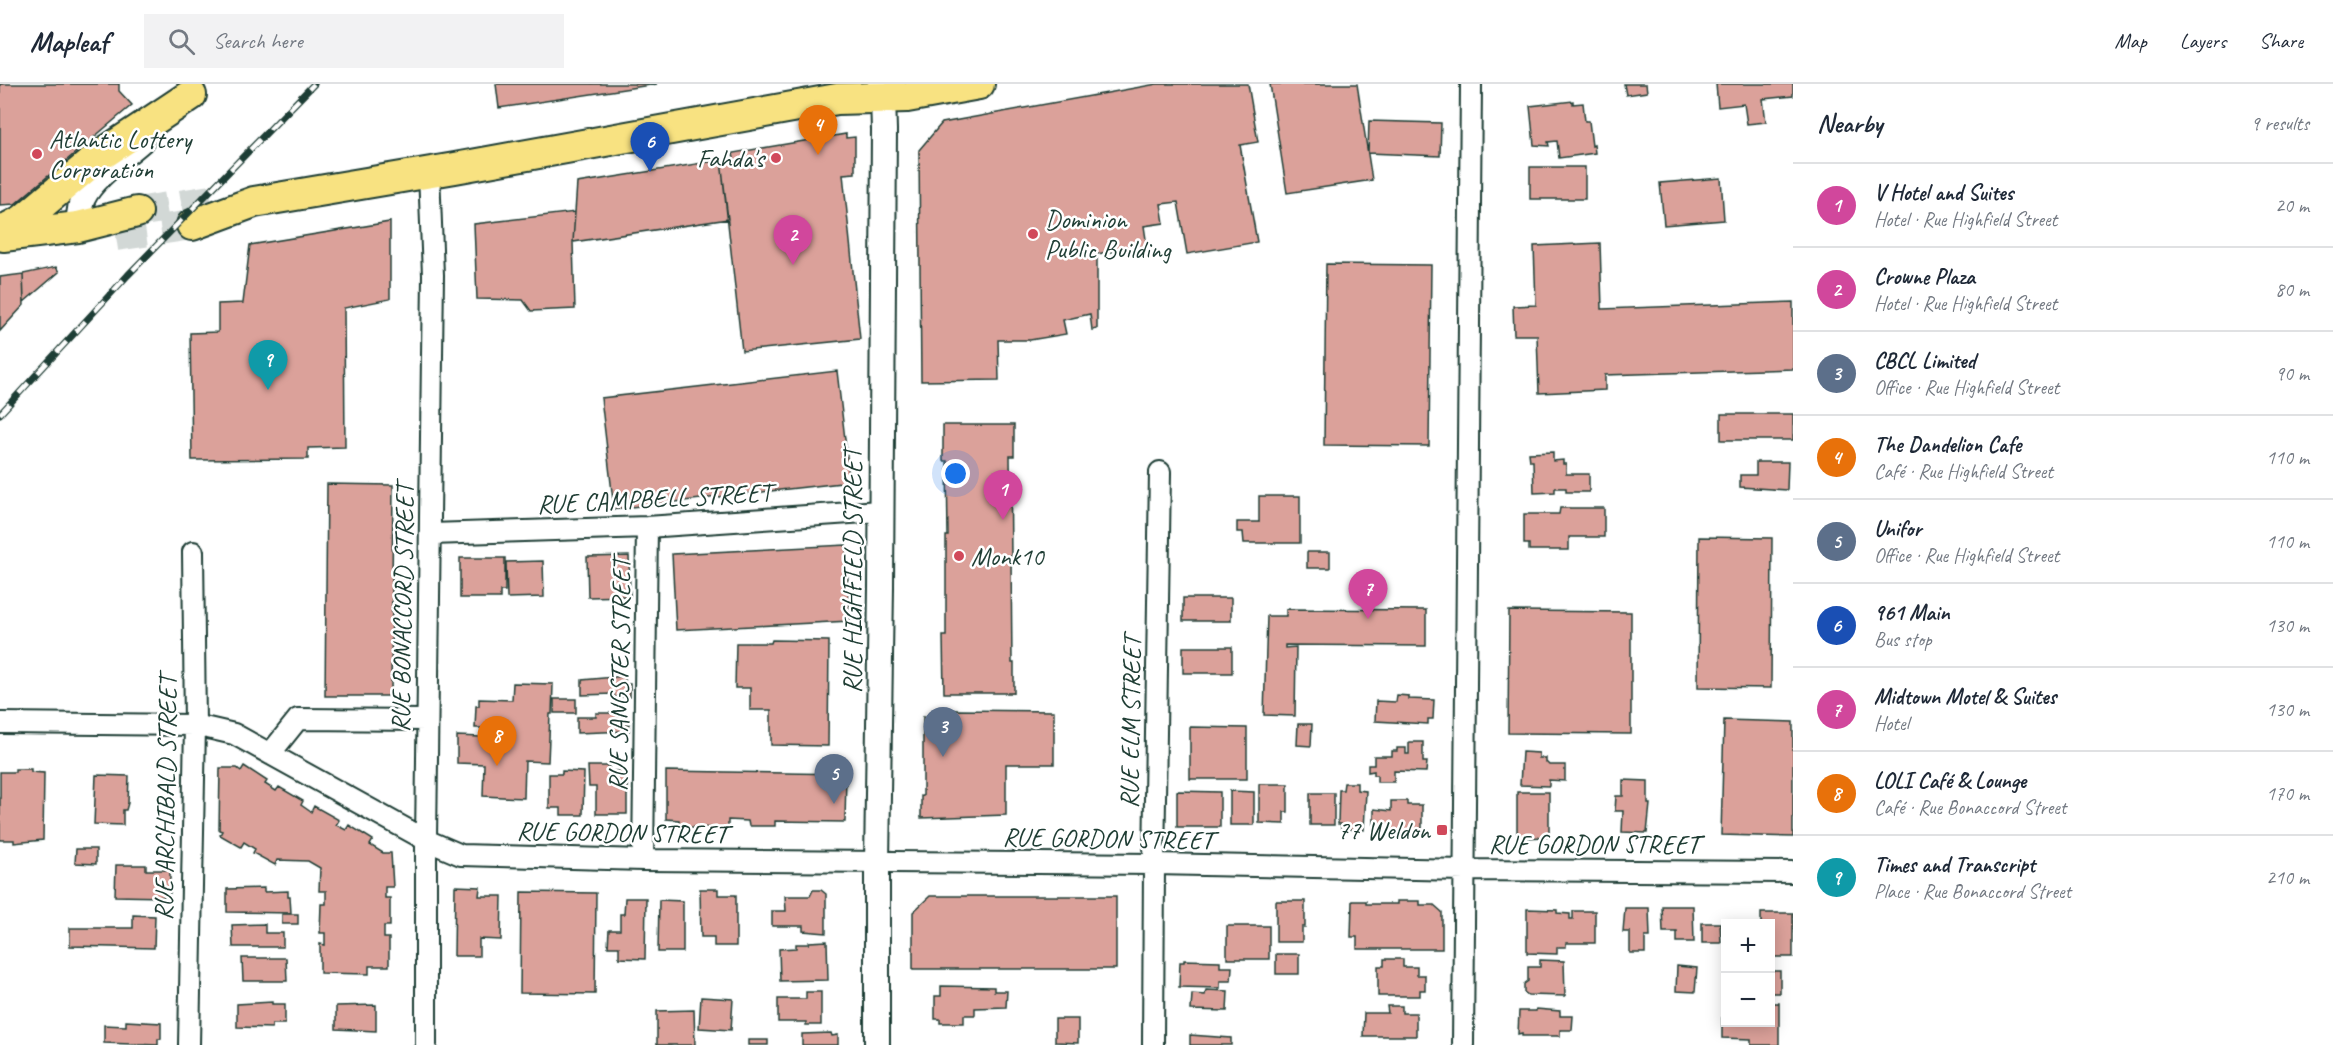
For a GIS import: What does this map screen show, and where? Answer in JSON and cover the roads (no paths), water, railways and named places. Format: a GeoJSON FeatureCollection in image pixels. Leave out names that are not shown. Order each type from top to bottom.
{"type":"FeatureCollection","features":[{"type":"Feature","properties":{"kind":"main road"},"geometry":{"type":"LineString","coordinates":[[192,225],[254,202],[882,91],[907,97],[979,84]]}},
{"type":"Feature","properties":{"kind":"main road"},"geometry":{"type":"LineString","coordinates":[[0,232],[23,220],[98,157],[197,89]]}},
{"type":"Feature","properties":{"kind":"main road"},"geometry":{"type":"LineString","coordinates":[[217,199],[254,202]]}},
{"type":"Feature","properties":{"kind":"main road"},"geometry":{"type":"LineString","coordinates":[[0,237],[78,227],[137,212]]}},
{"type":"Feature","properties":{"kind":"main road"},"geometry":{"type":"LineString","coordinates":[[78,227],[116,236]]}},
{"type":"Feature","properties":{"kind":"street"},"geometry":{"type":"LineString","coordinates":[[1463,1045],[1471,84]]}},
{"type":"Feature","properties":{"kind":"street"},"geometry":{"type":"LineString","coordinates":[[78,227],[84,198],[92,185],[197,89]]}},
{"type":"Feature","properties":{"kind":"street","name":"RUE HIGHFIELD STREET"},"geometry":{"type":"LineString","coordinates":[[877,1045],[882,91]]}},
{"type":"Feature","properties":{"kind":"street","name":"RUE BONACCORD STREET"},"geometry":{"type":"LineString","coordinates":[[426,1045],[427,720],[433,275],[429,172]]}},
{"type":"Feature","properties":{"kind":"street","name":"RUE ELM STREET"},"geometry":{"type":"LineString","coordinates":[[1153,1045],[1160,472]]}},
{"type":"Feature","properties":{"kind":"street","name":"RUE CAMPBELL STREET"},"geometry":{"type":"LineString","coordinates":[[431,534],[647,527],[880,511]]}},
{"type":"Feature","properties":{"kind":"street","name":"RUE SANGSTER STREET"},"geometry":{"type":"LineString","coordinates":[[643,860],[647,527]]}},
{"type":"Feature","properties":{"kind":"street","name":"RUE ARCHIBALD STREET"},"geometry":{"type":"LineString","coordinates":[[189,1045],[195,724],[193,552]]}},
{"type":"Feature","properties":{"kind":"street"},"geometry":{"type":"LineString","coordinates":[[270,754],[298,719],[427,720]]}},
{"type":"Feature","properties":{"kind":"street","name":"RUE GORDON STREET"},"geometry":{"type":"LineString","coordinates":[[0,723],[195,724],[234,734],[426,840],[461,855],[877,863],[1793,872]]}},
{"type":"Feature","properties":{"kind":"tunnel"},"geometry":{"type":"LineString","coordinates":[[137,212],[217,199]]}},
{"type":"Feature","properties":{"kind":"tunnel"},"geometry":{"type":"LineString","coordinates":[[116,236],[192,225]]}},
{"type":"Feature","properties":{"kind":"railway"},"geometry":{"type":"LineString","coordinates":[[0,414],[128,275],[314,84]]}},
{"type":"Feature","properties":{"kind":"place","name":"Atlantic Lottery Corporation"},"geometry":{"type":"Point","coordinates":[37,154]}},
{"type":"Feature","properties":{"kind":"place","name":"The Dandelion Cafe"},"geometry":{"type":"Point","coordinates":[818,155]}},
{"type":"Feature","properties":{"kind":"place","name":"Fahda's"},"geometry":{"type":"Point","coordinates":[776,158]}},
{"type":"Feature","properties":{"kind":"place","name":"961 Main"},"geometry":{"type":"Point","coordinates":[650,172]}},
{"type":"Feature","properties":{"kind":"place","name":"Dominion Public Building"},"geometry":{"type":"Point","coordinates":[1033,234]}},
{"type":"Feature","properties":{"kind":"place","name":"Crowne Plaza"},"geometry":{"type":"Point","coordinates":[793,265]}},
{"type":"Feature","properties":{"kind":"place","name":"Times and Transcript"},"geometry":{"type":"Point","coordinates":[268,390]}},
{"type":"Feature","properties":{"kind":"place","name":"V Hotel and Suites"},"geometry":{"type":"Point","coordinates":[1003,520]}},
{"type":"Feature","properties":{"kind":"place","name":"Monk10"},"geometry":{"type":"Point","coordinates":[959,556]}},
{"type":"Feature","properties":{"kind":"place","name":"Midtown Motel & Suites"},"geometry":{"type":"Point","coordinates":[1368,619]}},
{"type":"Feature","properties":{"kind":"place","name":"CBCL Limited"},"geometry":{"type":"Point","coordinates":[943,757]}},
{"type":"Feature","properties":{"kind":"place","name":"LOLI Café & Lounge"},"geometry":{"type":"Point","coordinates":[497,766]}},
{"type":"Feature","properties":{"kind":"place","name":"Unifor"},"geometry":{"type":"Point","coordinates":[834,804]}},
{"type":"Feature","properties":{"kind":"place","name":"77 Weldon"},"geometry":{"type":"Point","coordinates":[1442,830]}}]}
